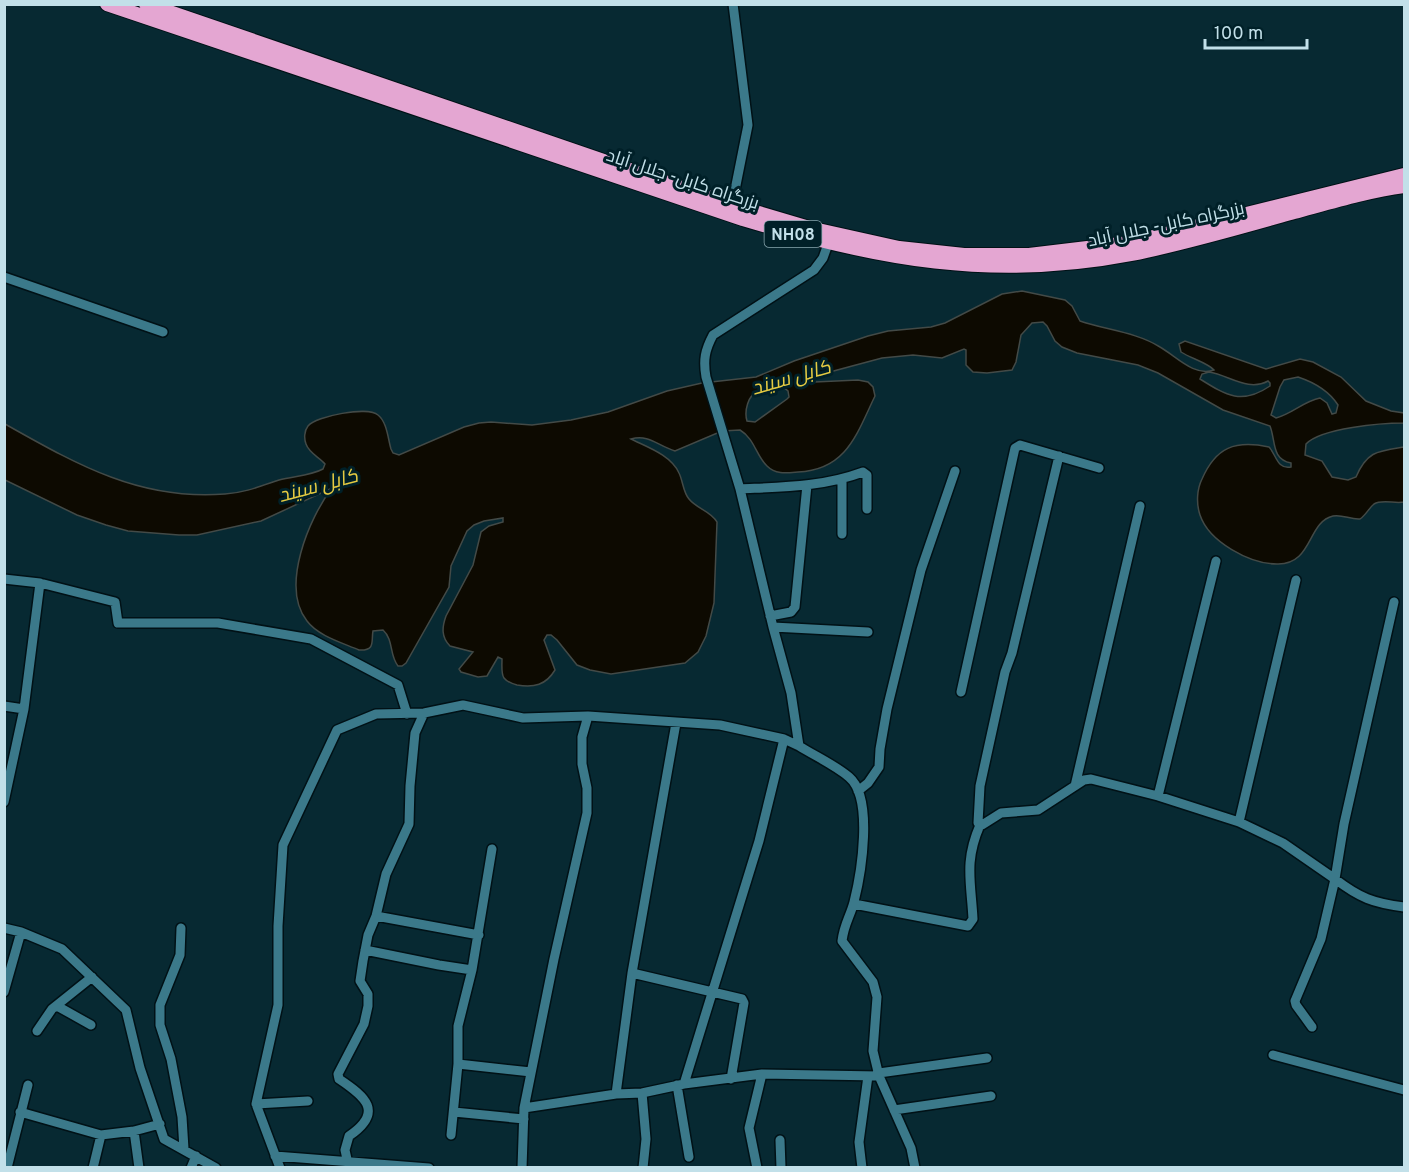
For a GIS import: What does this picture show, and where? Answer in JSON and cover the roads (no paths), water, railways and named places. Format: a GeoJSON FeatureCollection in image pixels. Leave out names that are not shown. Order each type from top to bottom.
{"type":"FeatureCollection","features":[{"type":"Feature","properties":{"kind":"highway","name":"بزرگراه کابل- جلال آباد"},"geometry":{"type":"LineString","coordinates":[[107,4],[182,23],[745,214],[808,233],[899,248],[964,255],[1029,255],[1130,248]]}},
{"type":"Feature","properties":{"kind":"highway","name":"بزرگراه کابل- جلال آباد"},"geometry":{"type":"LineString","coordinates":[[146,4],[182,23]]}},
{"type":"Feature","properties":{"kind":"highway","name":"بزرگراه کابل- جلال آباد"},"geometry":{"type":"LineString","coordinates":[[808,233],[828,244],[902,259],[987,267],[1053,266],[1403,181]]}},
{"type":"Feature","properties":{"kind":"highway","name":"بزرگراه کابل- جلال آباد"},"geometry":{"type":"LineString","coordinates":[[704,200],[732,205],[745,214]]}},
{"type":"Feature","properties":{"kind":"street"},"geometry":{"type":"LineString","coordinates":[[732,205],[748,125],[733,4]]}},
{"type":"Feature","properties":{"kind":"street"},"geometry":{"type":"LineString","coordinates":[[799,746],[791,693],[740,489],[703,362],[706,347],[713,335],[814,270],[823,258],[828,244]]}},
{"type":"Feature","properties":{"kind":"street"},"geometry":{"type":"LineString","coordinates":[[4,277],[163,332]]}},
{"type":"Feature","properties":{"kind":"street"},"geometry":{"type":"LineString","coordinates":[[961,692],[1015,448],[1020,445],[1099,468]]}},
{"type":"Feature","properties":{"kind":"street"},"geometry":{"type":"LineString","coordinates":[[980,825],[978,823],[980,786],[1005,672],[1012,653],[1059,456]]}},
{"type":"Feature","properties":{"kind":"street"},"geometry":{"type":"LineString","coordinates":[[858,791],[868,783],[879,767],[887,709],[921,570],[955,471]]}},
{"type":"Feature","properties":{"kind":"street"},"geometry":{"type":"LineString","coordinates":[[740,489],[807,485],[842,480],[866,473],[867,509]]}},
{"type":"Feature","properties":{"kind":"street"},"geometry":{"type":"LineString","coordinates":[[842,480],[842,534]]}},
{"type":"Feature","properties":{"kind":"street"},"geometry":{"type":"LineString","coordinates":[[770,616],[791,612],[795,607],[807,485]]}},
{"type":"Feature","properties":{"kind":"street"},"geometry":{"type":"LineString","coordinates":[[1075,786],[1140,506]]}},
{"type":"Feature","properties":{"kind":"street"},"geometry":{"type":"LineString","coordinates":[[1158,796],[1216,561]]}},
{"type":"Feature","properties":{"kind":"street"},"geometry":{"type":"LineString","coordinates":[[4,579],[40,583],[115,602],[118,623],[218,623],[311,639],[398,685],[407,714]]}},
{"type":"Feature","properties":{"kind":"street"},"geometry":{"type":"LineString","coordinates":[[1239,822],[1296,580]]}},
{"type":"Feature","properties":{"kind":"street"},"geometry":{"type":"LineString","coordinates":[[4,802],[24,709],[40,583]]}},
{"type":"Feature","properties":{"kind":"street"},"geometry":{"type":"LineString","coordinates":[[1312,1027],[1295,1001],[1321,939],[1335,879],[1344,824],[1394,602]]}},
{"type":"Feature","properties":{"kind":"street"},"geometry":{"type":"LineString","coordinates":[[773,627],[868,633]]}},
{"type":"Feature","properties":{"kind":"street"},"geometry":{"type":"LineString","coordinates":[[280,1167],[256,1104],[278,1005],[278,926],[283,845],[336,730],[376,714],[424,713],[464,705],[523,718],[588,716],[720,724],[784,739],[851,778],[858,791],[865,838],[854,904],[844,927],[842,941],[873,982],[877,997],[873,1051],[879,1074],[911,1148],[915,1167]]}},
{"type":"Feature","properties":{"kind":"street"},"geometry":{"type":"LineString","coordinates":[[4,706],[24,709]]}},
{"type":"Feature","properties":{"kind":"street"},"geometry":{"type":"LineString","coordinates":[[349,1164],[345,1150],[349,1136],[360,1128],[368,1115],[368,1104],[361,1094],[339,1079],[338,1074],[364,1024],[368,994],[360,981],[365,950],[386,874],[409,824],[415,733],[424,713]]}},
{"type":"Feature","properties":{"kind":"street"},"geometry":{"type":"LineString","coordinates":[[522,1167],[524,1108],[586,813],[587,788],[582,764],[582,737],[588,716]]}},
{"type":"Feature","properties":{"kind":"street"},"geometry":{"type":"LineString","coordinates":[[616,1094],[632,973],[676,723]]}},
{"type":"Feature","properties":{"kind":"street"},"geometry":{"type":"LineString","coordinates":[[689,1157],[681,1084],[759,841],[784,739]]}},
{"type":"Feature","properties":{"kind":"street"},"geometry":{"type":"LineString","coordinates":[[854,904],[968,926],[973,919],[968,869],[973,841],[980,825],[1001,813],[1038,810],[1084,780],[1091,779],[1158,796],[1239,822],[1283,843],[1352,892],[1375,903],[1404,907]]}},
{"type":"Feature","properties":{"kind":"street"},"geometry":{"type":"LineString","coordinates":[[451,1135],[458,1064],[456,1040],[458,1026],[479,935],[492,849]]}},
{"type":"Feature","properties":{"kind":"street"},"geometry":{"type":"LineString","coordinates":[[376,916],[479,935]]}},
{"type":"Feature","properties":{"kind":"street"},"geometry":{"type":"LineString","coordinates":[[4,928],[21,932],[62,949],[126,1010],[140,1068],[164,1139],[216,1167]]}},
{"type":"Feature","properties":{"kind":"street"},"geometry":{"type":"LineString","coordinates":[[181,928],[180,955],[160,1005],[160,1024],[171,1059],[180,1106],[184,1149]]}},
{"type":"Feature","properties":{"kind":"street"},"geometry":{"type":"LineString","coordinates":[[4,992],[21,932]]}},
{"type":"Feature","properties":{"kind":"street"},"geometry":{"type":"LineString","coordinates":[[365,950],[472,970]]}},
{"type":"Feature","properties":{"kind":"street"},"geometry":{"type":"LineString","coordinates":[[632,973],[712,991],[744,1001],[731,1079]]}},
{"type":"Feature","properties":{"kind":"street"},"geometry":{"type":"LineString","coordinates":[[37,1031],[52,1009],[92,977]]}},
{"type":"Feature","properties":{"kind":"street"},"geometry":{"type":"LineString","coordinates":[[57,1006],[91,1025]]}},
{"type":"Feature","properties":{"kind":"street"},"geometry":{"type":"LineString","coordinates":[[1273,1055],[1404,1090]]}},
{"type":"Feature","properties":{"kind":"street"},"geometry":{"type":"LineString","coordinates":[[524,1108],[616,1094],[642,1093],[681,1084],[762,1074],[868,1076],[987,1058]]}},
{"type":"Feature","properties":{"kind":"street"},"geometry":{"type":"LineString","coordinates":[[458,1064],[531,1072]]}},
{"type":"Feature","properties":{"kind":"street"},"geometry":{"type":"LineString","coordinates":[[757,1167],[749,1128],[762,1074]]}},
{"type":"Feature","properties":{"kind":"street"},"geometry":{"type":"LineString","coordinates":[[862,1167],[859,1142],[868,1076]]}},
{"type":"Feature","properties":{"kind":"street"},"geometry":{"type":"LineString","coordinates":[[7,1167],[28,1085]]}},
{"type":"Feature","properties":{"kind":"street"},"geometry":{"type":"LineString","coordinates":[[642,1093],[646,1139],[643,1167]]}},
{"type":"Feature","properties":{"kind":"street"},"geometry":{"type":"LineString","coordinates":[[894,1110],[991,1096]]}},
{"type":"Feature","properties":{"kind":"street"},"geometry":{"type":"LineString","coordinates":[[256,1104],[308,1101]]}},
{"type":"Feature","properties":{"kind":"street"},"geometry":{"type":"LineString","coordinates":[[20,1112],[101,1135],[134,1131],[159,1124]]}},
{"type":"Feature","properties":{"kind":"street"},"geometry":{"type":"LineString","coordinates":[[454,1112],[524,1119]]}},
{"type":"Feature","properties":{"kind":"street"},"geometry":{"type":"LineString","coordinates":[[134,1131],[139,1167]]}},
{"type":"Feature","properties":{"kind":"street"},"geometry":{"type":"LineString","coordinates":[[93,1167],[101,1135]]}},
{"type":"Feature","properties":{"kind":"street"},"geometry":{"type":"LineString","coordinates":[[780,1140],[782,1167]]}},
{"type":"Feature","properties":{"kind":"street"},"geometry":{"type":"LineString","coordinates":[[191,1167],[196,1156]]}},
{"type":"Feature","properties":{"kind":"street"},"geometry":{"type":"LineString","coordinates":[[275,1156],[349,1164],[429,1167]]}},
{"type":"Feature","properties":{"kind":"water","name":"کابل سيند"},"geometry":{"type":"Polygon","coordinates":[[[1022,291],[1065,300],[1072,306],[1080,321],[1151,342],[1199,371],[1214,370],[1181,352],[1179,344],[1185,341],[1266,369],[1300,359],[1313,362],[1341,377],[1366,401],[1391,411],[1404,413],[1404,423],[1367,425],[1325,434],[1306,444],[1305,455],[1322,461],[1332,477],[1348,480],[1356,477],[1364,462],[1374,454],[1404,447],[1404,502],[1374,504],[1360,519],[1333,516],[1325,520],[1318,526],[1304,551],[1289,562],[1266,563],[1243,556],[1221,542],[1205,525],[1198,506],[1199,487],[1208,468],[1220,453],[1237,446],[1269,447],[1280,464],[1291,467],[1291,463],[1280,458],[1277,453],[1270,426],[1223,410],[1158,373],[1138,365],[1077,353],[1062,347],[1055,341],[1043,322],[1032,323],[1021,335],[1016,362],[1012,370],[973,372],[966,365],[966,350],[964,349],[942,358],[913,355],[882,358],[815,376],[813,379],[815,382],[858,380],[868,382],[873,387],[875,396],[856,436],[848,447],[839,457],[815,470],[786,473],[770,469],[763,462],[749,438],[740,430],[722,431],[675,451],[648,439],[631,439],[658,452],[670,461],[679,473],[689,499],[717,522],[714,603],[706,636],[698,652],[685,663],[611,674],[577,665],[557,640],[547,635],[544,640],[555,670],[544,682],[529,686],[515,685],[505,679],[502,674],[502,659],[498,657],[487,676],[478,677],[461,672],[459,669],[473,652],[450,646],[443,632],[446,616],[473,565],[481,532],[489,526],[503,522],[503,518],[484,521],[467,531],[451,566],[449,587],[406,663],[398,666],[393,657],[389,638],[383,630],[373,631],[370,647],[359,650],[318,631],[307,621],[299,607],[296,590],[301,553],[315,517],[332,488],[261,521],[197,535],[179,535],[128,531],[106,525],[77,515],[5,480],[5,424],[57,453],[110,477],[165,492],[194,495],[232,493],[323,469],[325,464],[307,447],[305,433],[313,422],[331,416],[354,412],[372,412],[378,415],[385,426],[393,453],[399,455],[464,427],[479,423],[532,425],[571,420],[608,412],[667,391],[702,383],[756,377],[794,361],[868,336],[945,323],[1002,294],[1022,291]],[[1209,372],[1202,374],[1200,379],[1218,390],[1235,396],[1251,395],[1270,386],[1268,381],[1261,384],[1246,384],[1209,372]],[[1298,377],[1284,380],[1271,415],[1276,418],[1282,416],[1320,398],[1327,403],[1332,414],[1336,413],[1338,405],[1320,388],[1298,377]],[[783,387],[767,388],[755,393],[749,400],[747,421],[755,422],[789,397],[788,391],[783,387]]]}}]}
